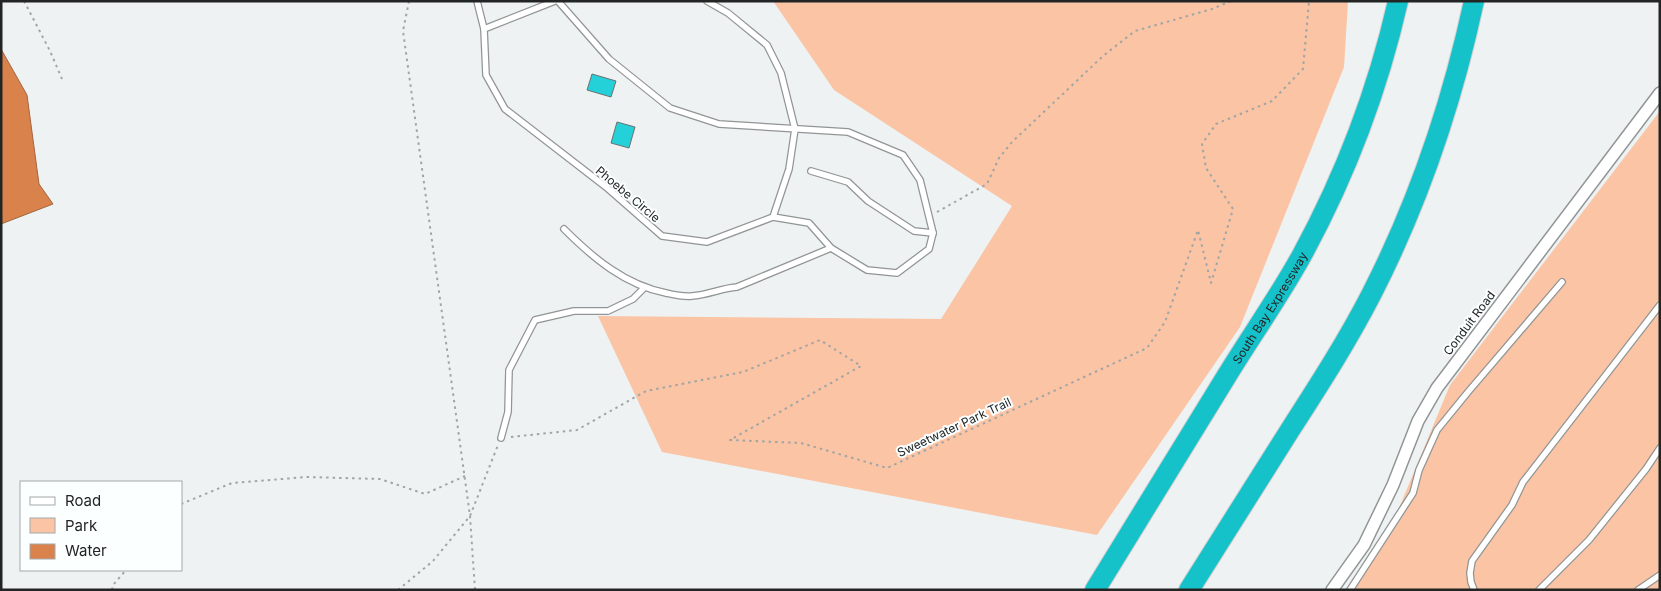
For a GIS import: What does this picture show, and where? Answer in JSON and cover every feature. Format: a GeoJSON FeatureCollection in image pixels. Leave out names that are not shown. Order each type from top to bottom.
{"type":"FeatureCollection","features":[{"type":"Feature","properties":{"kind":"highway","name":"South Bay Expressway"},"geometry":{"type":"LineString","coordinates":[[1095,590],[1284,287],[1319,221],[1364,116],[1387,44],[1398,1]]}},
{"type":"Feature","properties":{"kind":"highway"},"geometry":{"type":"LineString","coordinates":[[1189,590],[1333,363],[1389,258],[1417,194],[1434,147],[1458,71],[1474,1]]}},
{"type":"Feature","properties":{"kind":"street","name":"Conduit Road"},"geometry":{"type":"LineString","coordinates":[[1332,590],[1364,544],[1393,485],[1418,421],[1437,388],[1660,93]]}},
{"type":"Feature","properties":{"kind":"lane","name":"Phoebe Circle"},"geometry":{"type":"LineString","coordinates":[[477,1],[484,29],[486,75],[505,108],[606,187],[662,236],[707,242],[773,217]]}},
{"type":"Feature","properties":{"kind":"lane"},"geometry":{"type":"LineString","coordinates":[[484,29],[555,1]]}},
{"type":"Feature","properties":{"kind":"lane"},"geometry":{"type":"LineString","coordinates":[[558,1],[609,58],[670,108],[719,124],[795,129],[848,132],[903,155],[920,180],[930,216],[933,233],[929,249],[897,273],[867,270],[831,248],[809,223],[773,217],[789,169],[795,129],[781,73],[767,45],[728,13],[707,1]]}},
{"type":"Feature","properties":{"kind":"lane"},"geometry":{"type":"LineString","coordinates":[[811,171],[848,182],[868,200],[914,231],[933,233]]}},
{"type":"Feature","properties":{"kind":"lane"},"geometry":{"type":"LineString","coordinates":[[564,229],[604,265],[644,288],[681,296],[693,296],[737,287],[831,248]]}},
{"type":"Feature","properties":{"kind":"lane"},"geometry":{"type":"LineString","coordinates":[[1350,590],[1413,493],[1419,470],[1437,430],[1562,282]]}},
{"type":"Feature","properties":{"kind":"lane"},"geometry":{"type":"LineString","coordinates":[[501,438],[508,412],[510,370],[535,320],[574,311],[608,312],[633,299],[644,288]]}},
{"type":"Feature","properties":{"kind":"lane"},"geometry":{"type":"LineString","coordinates":[[1474,590],[1470,573],[1472,561],[1512,505],[1523,482],[1660,305]]}},
{"type":"Feature","properties":{"kind":"lane"},"geometry":{"type":"LineString","coordinates":[[1539,590],[1589,540],[1646,469],[1660,448]]}},
{"type":"Feature","properties":{"kind":"lane"},"geometry":{"type":"LineString","coordinates":[[1638,590],[1660,575]]}},
{"type":"Feature","properties":{"kind":"path"},"geometry":{"type":"LineString","coordinates":[[24,1],[62,79]]}},
{"type":"Feature","properties":{"kind":"path"},"geometry":{"type":"LineString","coordinates":[[409,1],[403,30],[465,476],[475,590]]}},
{"type":"Feature","properties":{"kind":"path"},"geometry":{"type":"LineString","coordinates":[[930,216],[987,184],[1000,158],[1012,142],[1103,56],[1135,31],[1212,9],[1231,1]]}},
{"type":"Feature","properties":{"kind":"path","name":"Sweetwater Park Trail"},"geometry":{"type":"LineString","coordinates":[[501,438],[577,430],[646,390],[744,372],[820,340],[861,366],[730,440],[801,443],[887,468],[1147,348],[1165,322],[1198,230],[1211,283],[1233,209],[1206,168],[1202,144],[1216,124],[1272,101],[1303,69],[1309,1]]}},
{"type":"Feature","properties":{"kind":"path"},"geometry":{"type":"LineString","coordinates":[[398,590],[433,561],[470,516],[501,438]]}},
{"type":"Feature","properties":{"kind":"path"},"geometry":{"type":"LineString","coordinates":[[182,504],[232,483],[307,477],[380,478],[425,494],[465,476]]}},
{"type":"Feature","properties":{"kind":"path"},"geometry":{"type":"LineString","coordinates":[[112,590],[113,585],[125,571]]}},
{"type":"Feature","properties":{"kind":"green space"},"geometry":{"type":"Polygon","coordinates":[[[773,1],[1348,1],[1344,67],[1240,327],[1097,535],[662,452],[598,316],[941,319],[1012,206],[834,90],[773,1]]]}},
{"type":"Feature","properties":{"kind":"green space"},"geometry":{"type":"Polygon","coordinates":[[[1660,111],[1660,590],[1350,590],[1397,513],[1450,385],[1660,111]]]}},
{"type":"Feature","properties":{"kind":"water"},"geometry":{"type":"Polygon","coordinates":[[[1,49],[27,95],[39,184],[53,204],[1,224],[1,49]]]}},
{"type":"Feature","properties":{"kind":"building"},"geometry":{"type":"Polygon","coordinates":[[[592,74],[616,81],[611,97],[587,90],[592,74]]]}},
{"type":"Feature","properties":{"kind":"building"},"geometry":{"type":"Polygon","coordinates":[[[617,122],[635,127],[629,148],[611,143],[617,122]]]}}]}
